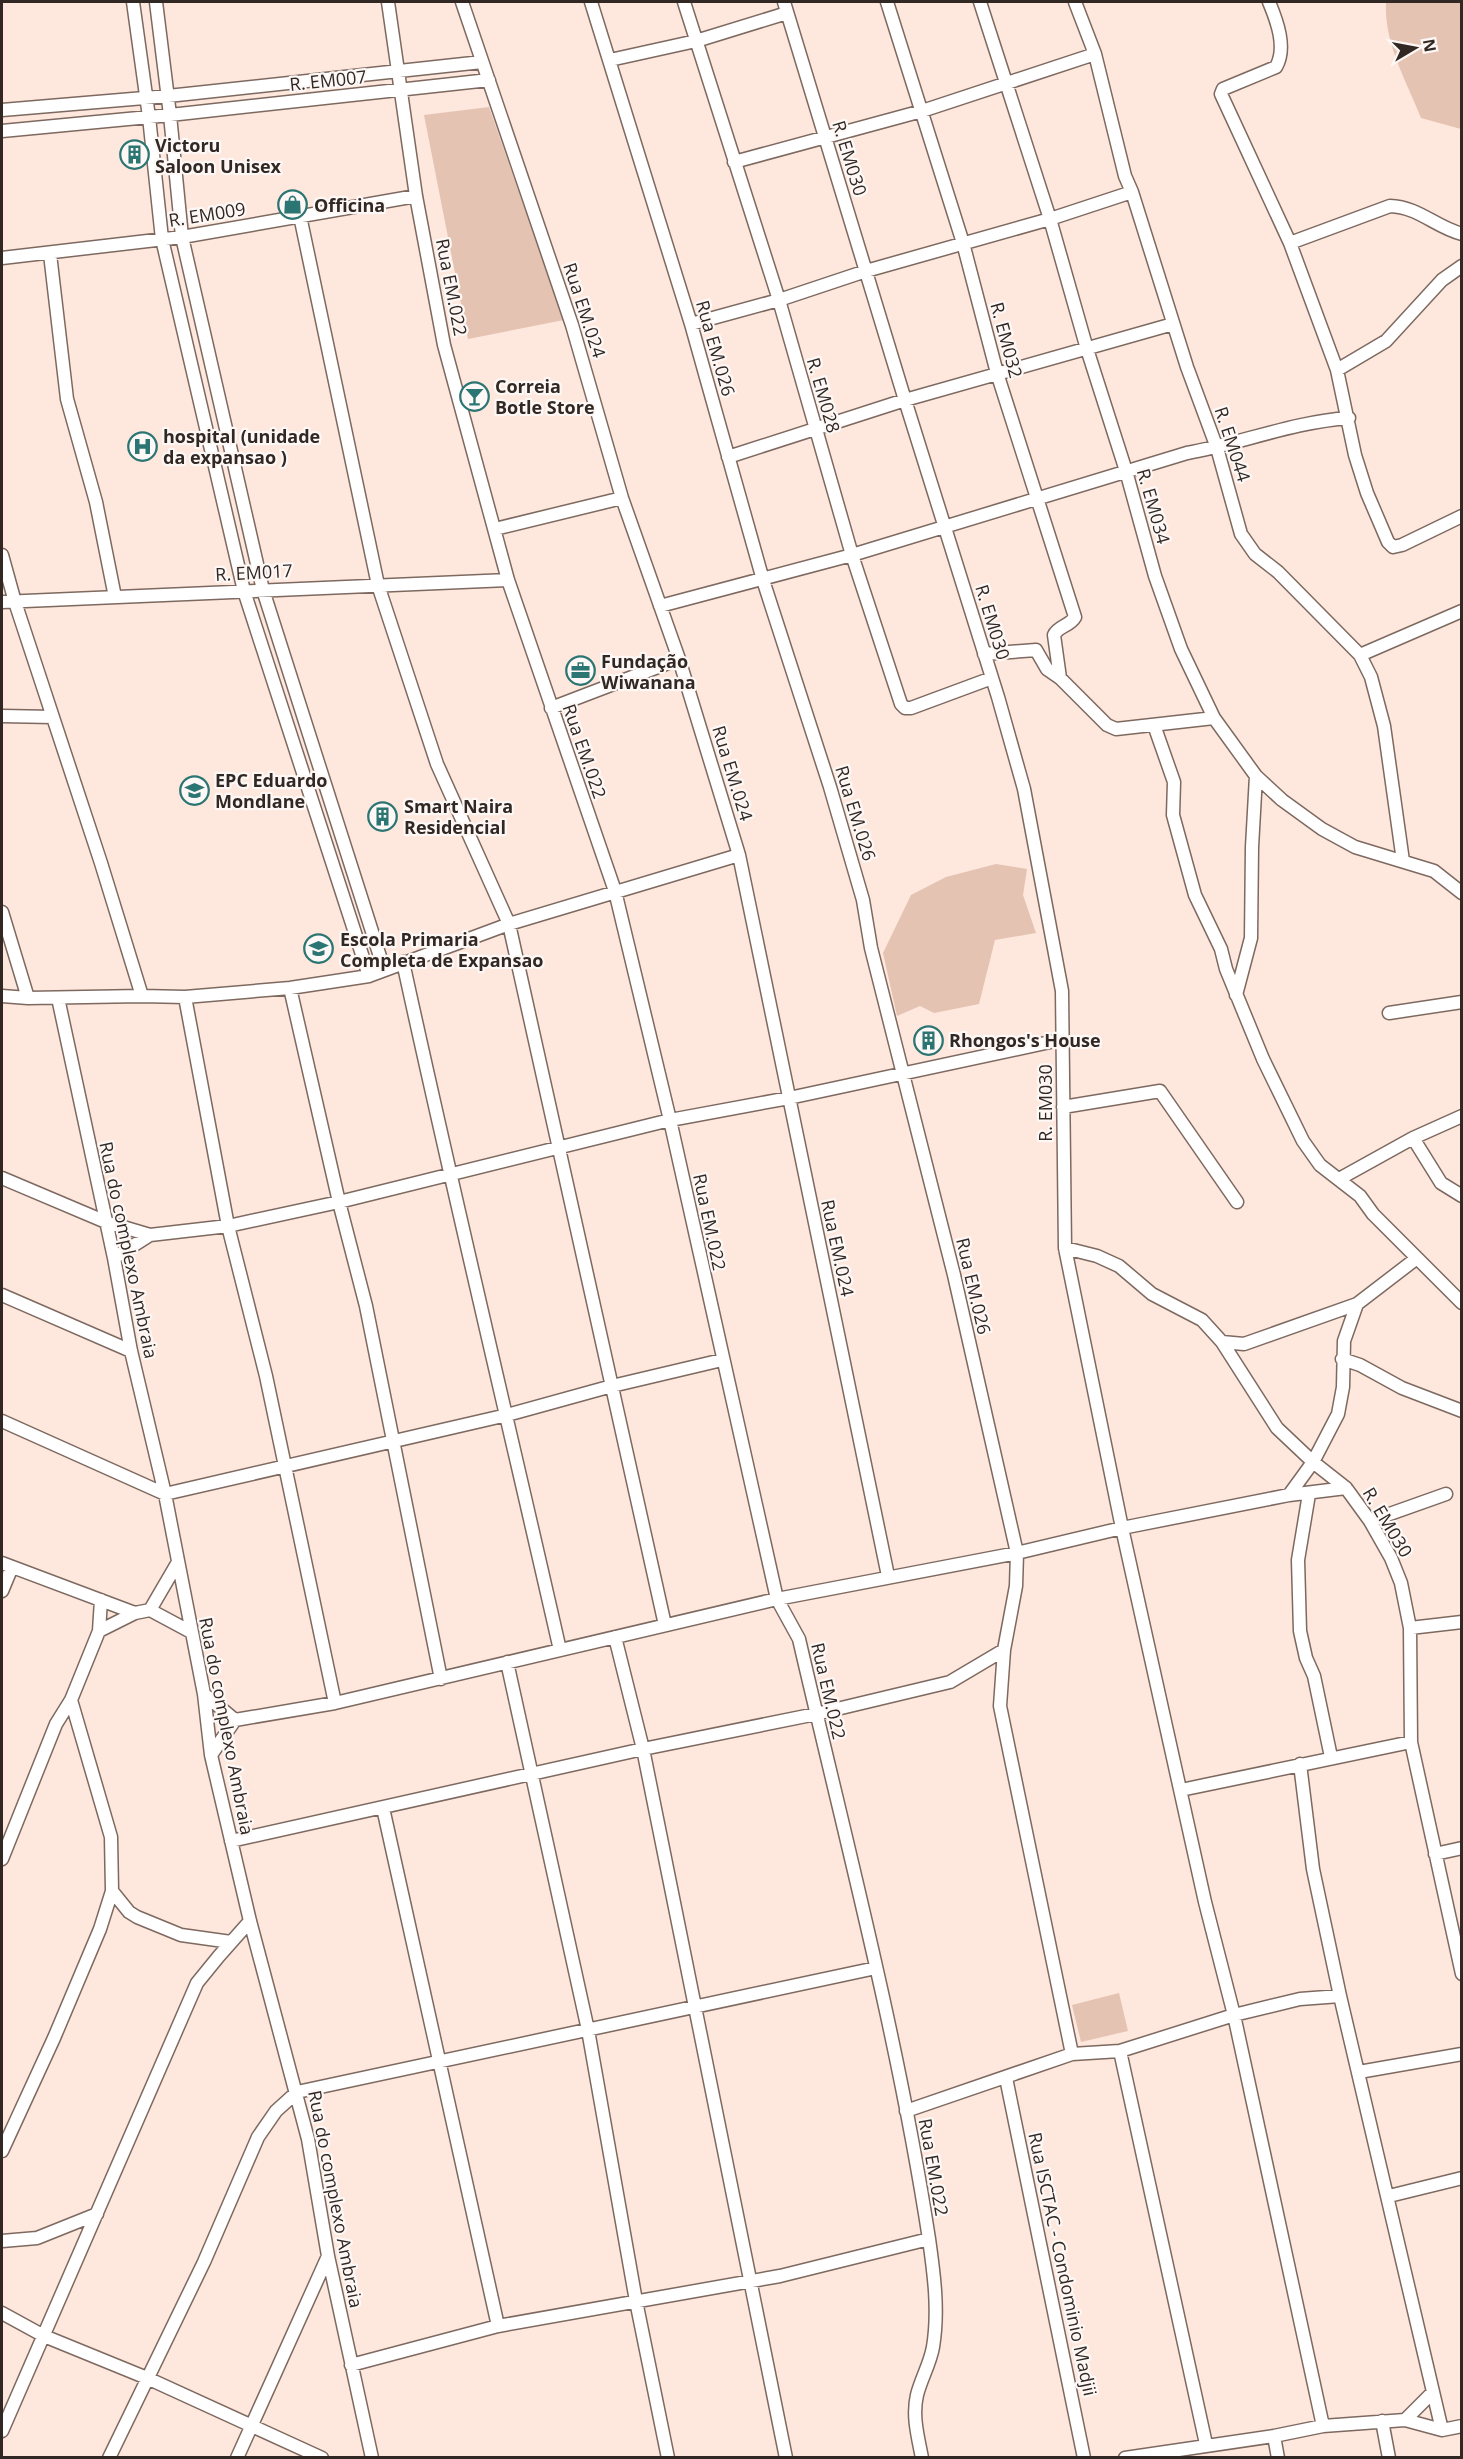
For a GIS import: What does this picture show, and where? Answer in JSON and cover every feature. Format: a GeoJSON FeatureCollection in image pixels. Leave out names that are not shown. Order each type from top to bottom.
{"type":"FeatureCollection","features":[{"type":"Feature","properties":{"kind":"street"},"geometry":{"type":"LineString","coordinates":[[133,2],[149,117],[162,239],[244,591],[369,976]]}},
{"type":"Feature","properties":{"kind":"street"},"geometry":{"type":"LineString","coordinates":[[156,2],[182,237],[263,590],[384,969]]}},
{"type":"Feature","properties":{"kind":"street","name":"Rua EM.022"},"geometry":{"type":"LineString","coordinates":[[388,2],[416,195],[444,345],[508,580],[615,891],[670,1120],[777,1599],[799,1639],[876,1968],[906,2111],[929,2239],[936,2319],[933,2350],[917,2394],[915,2409],[922,2457]]}},
{"type":"Feature","properties":{"kind":"street","name":"Rua EM.024"},"geometry":{"type":"LineString","coordinates":[[462,2],[573,325],[622,498],[679,659],[739,855],[888,1576]]}},
{"type":"Feature","properties":{"kind":"street","name":"Rua EM.026"},"geometry":{"type":"LineString","coordinates":[[591,2],[691,324],[763,580],[830,787],[863,900],[871,948],[905,1074],[954,1275],[1017,1553],[1016,1586],[1004,1650],[1000,1706],[1072,2054]]}},
{"type":"Feature","properties":{"kind":"street","name":"R. EM028"},"geometry":{"type":"LineString","coordinates":[[684,2],[779,300],[852,555],[901,704],[904,708],[992,678]]}},
{"type":"Feature","properties":{"kind":"street","name":"R. EM032"},"geometry":{"type":"LineString","coordinates":[[887,2],[963,243],[997,373],[1035,498],[1075,617],[1072,622],[1056,630],[1054,635],[1060,678]]}},
{"type":"Feature","properties":{"kind":"street","name":"R. EM034"},"geometry":{"type":"LineString","coordinates":[[980,2],[1050,219],[1168,615],[1181,649],[1214,718],[1256,776],[1282,800],[1322,829],[1355,847],[1434,871],[1461,893]]}},
{"type":"Feature","properties":{"kind":"street","name":"R. EM044"},"geometry":{"type":"LineString","coordinates":[[1075,2],[1095,54],[1125,176],[1173,324],[1217,448],[1241,534],[1255,554],[1278,572],[1360,655],[1371,677],[1384,726],[1403,861]]}},
{"type":"Feature","properties":{"kind":"street"},"geometry":{"type":"LineString","coordinates":[[1269,2],[1281,48],[1281,58],[1276,67],[1223,89],[1221,94],[1290,243],[1337,370],[1355,455],[1367,493],[1388,542],[1393,548],[1402,546],[1461,516]]}},
{"type":"Feature","properties":{"kind":"street"},"geometry":{"type":"LineString","coordinates":[[609,60],[696,41],[785,7]]}},
{"type":"Feature","properties":{"kind":"street","name":"R. EM030"},"geometry":{"type":"LineString","coordinates":[[785,7],[992,678],[1024,789],[1062,991],[1065,1248],[1097,1256],[1119,1266],[1152,1294],[1202,1320],[1222,1342],[1277,1428],[1313,1462],[1346,1488],[1371,1521],[1391,1558],[1401,1583],[1410,1628],[1410,1742],[1461,1974]]}},
{"type":"Feature","properties":{"kind":"street"},"geometry":{"type":"LineString","coordinates":[[734,162],[922,111],[1095,54]]}},
{"type":"Feature","properties":{"kind":"street","name":"R. EM007"},"geometry":{"type":"LineString","coordinates":[[2,110],[168,96],[482,62]]}},
{"type":"Feature","properties":{"kind":"street","name":"R. EM007"},"geometry":{"type":"LineString","coordinates":[[2,131],[489,80]]}},
{"type":"Feature","properties":{"kind":"street"},"geometry":{"type":"LineString","coordinates":[[691,324],[1050,219],[1132,192]]}},
{"type":"Feature","properties":{"kind":"street","name":"R. EM009"},"geometry":{"type":"LineString","coordinates":[[2,258],[182,237],[416,195]]}},
{"type":"Feature","properties":{"kind":"street"},"geometry":{"type":"LineString","coordinates":[[1290,243],[1390,206],[1404,206],[1461,234]]}},
{"type":"Feature","properties":{"kind":"street"},"geometry":{"type":"LineString","coordinates":[[300,216],[378,585],[437,764],[509,924],[665,1625]]}},
{"type":"Feature","properties":{"kind":"street"},"geometry":{"type":"LineString","coordinates":[[50,254],[67,399],[96,502],[115,597]]}},
{"type":"Feature","properties":{"kind":"street"},"geometry":{"type":"LineString","coordinates":[[1337,370],[1386,341],[1442,280],[1461,266]]}},
{"type":"Feature","properties":{"kind":"street"},"geometry":{"type":"LineString","coordinates":[[728,457],[815,427],[905,400],[1173,324]]}},
{"type":"Feature","properties":{"kind":"street"},"geometry":{"type":"LineString","coordinates":[[660,606],[852,555],[1187,453],[1217,448],[1312,422],[1349,418]]}},
{"type":"Feature","properties":{"kind":"street"},"geometry":{"type":"LineString","coordinates":[[495,529],[622,498]]}},
{"type":"Feature","properties":{"kind":"street"},"geometry":{"type":"LineString","coordinates":[[2,555],[15,602],[142,996]]}},
{"type":"Feature","properties":{"kind":"street","name":"R. EM017"},"geometry":{"type":"LineString","coordinates":[[2,602],[508,580]]}},
{"type":"Feature","properties":{"kind":"street"},"geometry":{"type":"LineString","coordinates":[[1360,655],[1461,611]]}},
{"type":"Feature","properties":{"kind":"street"},"geometry":{"type":"LineString","coordinates":[[984,654],[1036,650],[1047,669],[1060,678],[1107,725],[1116,729],[1214,718]]}},
{"type":"Feature","properties":{"kind":"street"},"geometry":{"type":"LineString","coordinates":[[551,708],[679,659]]}},
{"type":"Feature","properties":{"kind":"street"},"geometry":{"type":"LineString","coordinates":[[2,716],[53,717]]}},
{"type":"Feature","properties":{"kind":"street"},"geometry":{"type":"LineString","coordinates":[[1154,725],[1174,782],[1173,815],[1184,863],[1195,895],[1221,949],[1226,969],[1263,1059],[1303,1141],[1320,1165],[1360,1196],[1373,1214],[1460,1297]]}},
{"type":"Feature","properties":{"kind":"street"},"geometry":{"type":"LineString","coordinates":[[1236,995],[1251,938],[1252,847],[1256,776]]}},
{"type":"Feature","properties":{"kind":"street"},"geometry":{"type":"LineString","coordinates":[[2,996],[185,998],[290,988],[369,976],[509,924],[739,855]]}},
{"type":"Feature","properties":{"kind":"street"},"geometry":{"type":"LineString","coordinates":[[2,912],[28,998]]}},
{"type":"Feature","properties":{"kind":"street"},"geometry":{"type":"LineString","coordinates":[[403,962],[449,1174],[560,1650]]}},
{"type":"Feature","properties":{"kind":"street"},"geometry":{"type":"LineString","coordinates":[[1226,969],[1244,968]]}},
{"type":"Feature","properties":{"kind":"street"},"geometry":{"type":"LineString","coordinates":[[290,988],[339,1202],[366,1306],[395,1440],[441,1679]]}},
{"type":"Feature","properties":{"kind":"street","name":"Rua do complexo Ambraia"},"geometry":{"type":"LineString","coordinates":[[58,998],[114,1258],[131,1351],[165,1494],[190,1632],[204,1694],[211,1755],[250,1921],[308,2139],[328,2256],[372,2457]]}},
{"type":"Feature","properties":{"kind":"street"},"geometry":{"type":"LineString","coordinates":[[185,998],[228,1226],[266,1376],[335,1703]]}},
{"type":"Feature","properties":{"kind":"street"},"geometry":{"type":"LineString","coordinates":[[1389,1013],[1461,1002]]}},
{"type":"Feature","properties":{"kind":"street"},"geometry":{"type":"LineString","coordinates":[[2,1178],[106,1222],[150,1235],[228,1226],[339,1202],[670,1120],[789,1098],[1064,1040]]}},
{"type":"Feature","properties":{"kind":"street"},"geometry":{"type":"LineString","coordinates":[[1063,1107],[1160,1090],[1237,1202]]}},
{"type":"Feature","properties":{"kind":"street"},"geometry":{"type":"LineString","coordinates":[[1339,1179],[1413,1138],[1461,1116]]}},
{"type":"Feature","properties":{"kind":"street"},"geometry":{"type":"LineString","coordinates":[[1413,1138],[1441,1183],[1461,1196]]}},
{"type":"Feature","properties":{"kind":"street"},"geometry":{"type":"LineString","coordinates":[[114,1258],[150,1235]]}},
{"type":"Feature","properties":{"kind":"street"},"geometry":{"type":"LineString","coordinates":[[1065,1248],[1122,1528],[1205,1902],[1234,2015],[1323,2426]]}},
{"type":"Feature","properties":{"kind":"street"},"geometry":{"type":"LineString","coordinates":[[1222,1342],[1244,1344],[1357,1304],[1417,1258]]}},
{"type":"Feature","properties":{"kind":"street"},"geometry":{"type":"LineString","coordinates":[[2,1295],[131,1351]]}},
{"type":"Feature","properties":{"kind":"street"},"geometry":{"type":"LineString","coordinates":[[1290,1495],[1313,1462],[1338,1414],[1343,1387],[1344,1341],[1357,1304]]}},
{"type":"Feature","properties":{"kind":"street"},"geometry":{"type":"LineString","coordinates":[[1342,1359],[1360,1365],[1402,1388],[1461,1411]]}},
{"type":"Feature","properties":{"kind":"street"},"geometry":{"type":"LineString","coordinates":[[2,1421],[165,1494],[507,1415],[612,1386],[722,1360]]}},
{"type":"Feature","properties":{"kind":"street"},"geometry":{"type":"LineString","coordinates":[[211,1755],[235,1720],[335,1703],[777,1599],[1017,1553],[1122,1528],[1290,1495],[1346,1488]]}},
{"type":"Feature","properties":{"kind":"street"},"geometry":{"type":"LineString","coordinates":[[1310,1494],[1298,1560],[1299,1631],[1306,1658],[1314,1676],[1330,1757]]}},
{"type":"Feature","properties":{"kind":"street"},"geometry":{"type":"LineString","coordinates":[[1371,1521],[1446,1494]]}},
{"type":"Feature","properties":{"kind":"street"},"geometry":{"type":"LineString","coordinates":[[150,1610],[178,1562]]}},
{"type":"Feature","properties":{"kind":"street"},"geometry":{"type":"LineString","coordinates":[[2,1591],[7,1565],[135,1613]]}},
{"type":"Feature","properties":{"kind":"street"},"geometry":{"type":"LineString","coordinates":[[2,1859],[56,1724],[71,1700],[99,1631],[101,1600]]}},
{"type":"Feature","properties":{"kind":"street"},"geometry":{"type":"LineString","coordinates":[[99,1631],[135,1613],[150,1610],[190,1632]]}},
{"type":"Feature","properties":{"kind":"street"},"geometry":{"type":"LineString","coordinates":[[1410,1628],[1461,1622]]}},
{"type":"Feature","properties":{"kind":"street"},"geometry":{"type":"LineString","coordinates":[[615,1638],[643,1749],[786,2457]]}},
{"type":"Feature","properties":{"kind":"street"},"geometry":{"type":"LineString","coordinates":[[231,1841],[643,1749],[816,1714],[950,1682],[1004,1650]]}},
{"type":"Feature","properties":{"kind":"street"},"geometry":{"type":"LineString","coordinates":[[507,1662],[530,1775],[588,2030],[636,2301],[668,2457]]}},
{"type":"Feature","properties":{"kind":"street"},"geometry":{"type":"LineString","coordinates":[[204,1694],[235,1720]]}},
{"type":"Feature","properties":{"kind":"street"},"geometry":{"type":"LineString","coordinates":[[2,2151],[54,2038],[100,1929],[112,1890],[111,1837],[71,1700]]}},
{"type":"Feature","properties":{"kind":"street"},"geometry":{"type":"LineString","coordinates":[[1181,1790],[1410,1742]]}},
{"type":"Feature","properties":{"kind":"street"},"geometry":{"type":"LineString","coordinates":[[1300,1764],[1313,1869],[1340,1996],[1389,2196],[1442,2430]]}},
{"type":"Feature","properties":{"kind":"street"},"geometry":{"type":"LineString","coordinates":[[383,1808],[498,2326]]}},
{"type":"Feature","properties":{"kind":"street"},"geometry":{"type":"LineString","coordinates":[[1435,1854],[1461,1848]]}},
{"type":"Feature","properties":{"kind":"street"},"geometry":{"type":"LineString","coordinates":[[112,1890],[129,1912],[148,1921],[181,1935],[231,1942]]}},
{"type":"Feature","properties":{"kind":"street"},"geometry":{"type":"LineString","coordinates":[[2,2431],[197,1983],[250,1921]]}},
{"type":"Feature","properties":{"kind":"street"},"geometry":{"type":"LineString","coordinates":[[109,2457],[204,2262],[258,2137],[276,2111],[297,2092],[876,1968]]}},
{"type":"Feature","properties":{"kind":"street"},"geometry":{"type":"LineString","coordinates":[[906,2111],[1072,2054],[1120,2051],[1234,2015],[1300,1999],[1340,1996]]}},
{"type":"Feature","properties":{"kind":"street"},"geometry":{"type":"LineString","coordinates":[[1120,2051],[1206,2444]]}},
{"type":"Feature","properties":{"kind":"street"},"geometry":{"type":"LineString","coordinates":[[1359,2072],[1461,2054]]}},
{"type":"Feature","properties":{"kind":"street","name":"Rua ISCTAC - Condominio Madjii"},"geometry":{"type":"LineString","coordinates":[[1006,2078],[1084,2457]]}},
{"type":"Feature","properties":{"kind":"street"},"geometry":{"type":"LineString","coordinates":[[1389,2196],[1461,2178]]}},
{"type":"Feature","properties":{"kind":"street"},"geometry":{"type":"LineString","coordinates":[[2,2241],[37,2238],[97,2214]]}},
{"type":"Feature","properties":{"kind":"street"},"geometry":{"type":"LineString","coordinates":[[351,2365],[498,2326],[780,2276],[929,2239]]}},
{"type":"Feature","properties":{"kind":"street"},"geometry":{"type":"LineString","coordinates":[[237,2457],[328,2256]]}},
{"type":"Feature","properties":{"kind":"street"},"geometry":{"type":"LineString","coordinates":[[2,2313],[44,2336],[147,2378],[322,2457]]}},
{"type":"Feature","properties":{"kind":"street"},"geometry":{"type":"LineString","coordinates":[[1405,2420],[1433,2392]]}},
{"type":"Feature","properties":{"kind":"street"},"geometry":{"type":"LineString","coordinates":[[1125,2457],[1162,2454],[1206,2444],[1274,2436],[1323,2426],[1405,2420],[1442,2430],[1461,2426]]}},
{"type":"Feature","properties":{"kind":"street"},"geometry":{"type":"LineString","coordinates":[[1382,2421],[1389,2457]]}},
{"type":"Feature","properties":{"kind":"street"},"geometry":{"type":"LineString","coordinates":[[1274,2436],[1278,2457]]}},
{"type":"Feature","properties":{"kind":"shaded area"},"geometry":{"type":"Polygon","coordinates":[[[1386,2],[1461,2],[1461,129],[1421,118],[1392,47],[1386,17],[1386,2]]]}},
{"type":"Feature","properties":{"kind":"shaded area"},"geometry":{"type":"Polygon","coordinates":[[[489,107],[564,320],[468,339],[424,115],[489,107]]]}},
{"type":"Feature","properties":{"kind":"shaded area"},"geometry":{"type":"Polygon","coordinates":[[[996,864],[1027,869],[1023,895],[1036,933],[995,940],[979,1004],[934,1013],[920,1006],[897,1016],[883,953],[911,895],[946,877],[996,864]]]}},
{"type":"Feature","properties":{"kind":"shaded area"},"geometry":{"type":"Polygon","coordinates":[[[1119,1993],[1128,2031],[1081,2042],[1072,2005],[1119,1993]]]}},
{"type":"Feature","properties":{"kind":"place","name":"Victoru Saloon Unisex"},"geometry":{"type":"Point","coordinates":[134,155]}},
{"type":"Feature","properties":{"kind":"place","name":"Officina"},"geometry":{"type":"Point","coordinates":[293,205]}},
{"type":"Feature","properties":{"kind":"place","name":"Correia Botle Store"},"geometry":{"type":"Point","coordinates":[474,396]}},
{"type":"Feature","properties":{"kind":"place","name":"hospital (unidade da expansao )"},"geometry":{"type":"Point","coordinates":[142,446]}},
{"type":"Feature","properties":{"kind":"place","name":"Fundação Wiwanana"},"geometry":{"type":"Point","coordinates":[580,671]}},
{"type":"Feature","properties":{"kind":"place","name":"EPC Eduardo Mondlane"},"geometry":{"type":"Point","coordinates":[194,790]}},
{"type":"Feature","properties":{"kind":"place","name":"Smart Naira Residencial"},"geometry":{"type":"Point","coordinates":[383,816]}},
{"type":"Feature","properties":{"kind":"place","name":"Escola Primaria Completa de Expansao"},"geometry":{"type":"Point","coordinates":[319,949]}},
{"type":"Feature","properties":{"kind":"place","name":"Rhongos's House"},"geometry":{"type":"Point","coordinates":[928,1040]}}]}
